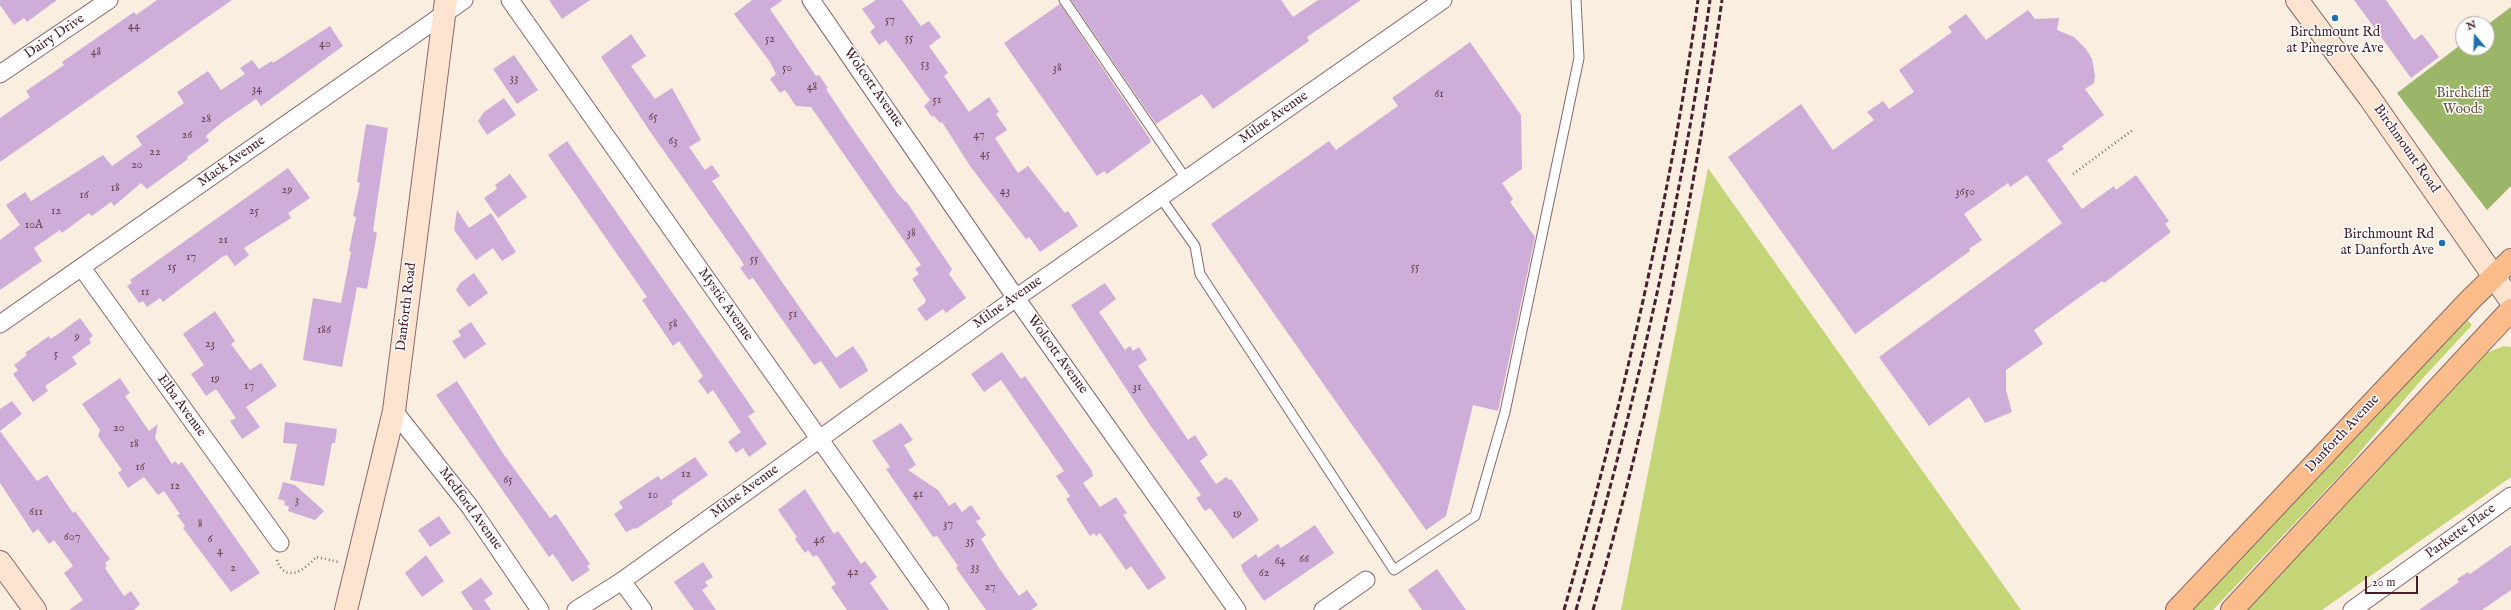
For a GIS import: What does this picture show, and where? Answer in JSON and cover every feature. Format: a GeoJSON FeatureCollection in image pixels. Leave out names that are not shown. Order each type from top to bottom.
{"type":"FeatureCollection","features":[{"type":"Feature","properties":{"kind":"main road","name":"Birchmount Road"},"geometry":{"type":"LineString","coordinates":[[2298,0],[2511,301]]}},
{"type":"Feature","properties":{"kind":"main road","name":"Danforth Road"},"geometry":{"type":"LineString","coordinates":[[346,610],[394,412],[445,7]]}},
{"type":"Feature","properties":{"kind":"main road","name":"Danforth Avenue"},"geometry":{"type":"LineString","coordinates":[[2176,610],[2494,275],[2511,260]]}},
{"type":"Feature","properties":{"kind":"main road"},"geometry":{"type":"LineString","coordinates":[[2232,610],[2511,310]]}},
{"type":"Feature","properties":{"kind":"main road"},"geometry":{"type":"LineString","coordinates":[[0,562],[35,610]]}},
{"type":"Feature","properties":{"kind":"street","name":"Dairy Drive"},"geometry":{"type":"LineString","coordinates":[[0,74],[91,5],[109,0]]}},
{"type":"Feature","properties":{"kind":"street","name":"Mack Avenue"},"geometry":{"type":"LineString","coordinates":[[0,324],[82,268],[445,7],[464,0]]}},
{"type":"Feature","properties":{"kind":"street","name":"Mystic Avenue"},"geometry":{"type":"LineString","coordinates":[[510,0],[940,610]]}},
{"type":"Feature","properties":{"kind":"street","name":"Wolcott Avenue"},"geometry":{"type":"LineString","coordinates":[[810,0],[1016,298],[1237,610]]}},
{"type":"Feature","properties":{"kind":"street","name":"Milne Avenue"},"geometry":{"type":"LineString","coordinates":[[576,610],[622,581],[819,438],[1016,298],[1443,0]]}},
{"type":"Feature","properties":{"kind":"street","name":"Elba Avenue"},"geometry":{"type":"LineString","coordinates":[[82,268],[280,543]]}},
{"type":"Feature","properties":{"kind":"street","name":"Medford Avenue"},"geometry":{"type":"LineString","coordinates":[[394,412],[470,507],[540,610]]}},
{"type":"Feature","properties":{"kind":"street","name":"Parkette Place"},"geometry":{"type":"LineString","coordinates":[[2352,610],[2511,496]]}},
{"type":"Feature","properties":{"kind":"street"},"geometry":{"type":"LineString","coordinates":[[1323,610],[1366,580]]}},
{"type":"Feature","properties":{"kind":"street"},"geometry":{"type":"LineString","coordinates":[[622,581],[643,610]]}},
{"type":"Feature","properties":{"kind":"lane"},"geometry":{"type":"LineString","coordinates":[[1064,0],[1186,180]]}},
{"type":"Feature","properties":{"kind":"lane"},"geometry":{"type":"LineString","coordinates":[[1160,197],[1195,246],[1200,274],[1394,570],[1475,516],[1504,412],[1579,58],[1576,0]]}},
{"type":"Feature","properties":{"kind":"path"},"geometry":{"type":"LineString","coordinates":[[2073,174],[2134,129]]}},
{"type":"Feature","properties":{"kind":"path"},"geometry":{"type":"LineString","coordinates":[[277,561],[290,573],[299,573],[307,568],[316,557],[334,560]]}},
{"type":"Feature","properties":{"kind":"green space","name":"Birchcliff Woods"},"geometry":{"type":"Polygon","coordinates":[[[2511,7],[2511,186],[2487,210],[2397,93],[2455,49],[2455,56],[2495,56],[2495,19],[2511,7]]]}},
{"type":"Feature","properties":{"kind":"green space"},"geometry":{"type":"Polygon","coordinates":[[[1708,168],[2021,610],[1621,610],[1708,168]]]}},
{"type":"Feature","properties":{"kind":"green space"},"geometry":{"type":"Polygon","coordinates":[[[2466,318],[2472,325],[2422,379],[2342,473],[2213,610],[2188,610],[2466,318]]]}},
{"type":"Feature","properties":{"kind":"green space"},"geometry":{"type":"Polygon","coordinates":[[[2503,346],[2511,347],[2511,477],[2322,610],[2242,610],[2485,354],[2503,346]]]}},
{"type":"Feature","properties":{"kind":"building"},"geometry":{"type":"Polygon","coordinates":[[[0,0],[57,0],[27,22],[24,18],[14,25],[0,5],[0,0]]]}},
{"type":"Feature","properties":{"kind":"building"},"geometry":{"type":"Polygon","coordinates":[[[157,0],[232,0],[0,162],[0,118],[30,97],[26,91],[64,65],[62,62],[134,12],[136,15],[157,0]]]}},
{"type":"Feature","properties":{"kind":"building"},"geometry":{"type":"Polygon","coordinates":[[[549,0],[590,0],[562,19],[549,0]]]}},
{"type":"Feature","properties":{"kind":"building"},"geometry":{"type":"Polygon","coordinates":[[[752,0],[783,0],[770,9],[816,76],[819,75],[828,88],[826,89],[850,125],[898,194],[905,202],[906,201],[952,269],[949,274],[966,298],[946,313],[943,309],[926,321],[917,309],[925,303],[926,300],[912,279],[919,274],[915,269],[921,265],[811,107],[796,106],[785,90],[780,93],[770,79],[776,74],[770,62],[734,14],[752,0]]]}},
{"type":"Feature","properties":{"kind":"building"},"geometry":{"type":"Polygon","coordinates":[[[876,0],[902,0],[921,26],[929,21],[941,37],[929,46],[948,73],[944,76],[969,112],[989,97],[999,112],[996,114],[1007,130],[995,138],[1018,173],[1028,166],[1065,213],[1068,211],[1078,226],[1040,252],[1029,237],[1026,239],[970,166],[942,122],[940,123],[934,116],[932,117],[924,106],[930,100],[886,40],[879,45],[870,32],[875,27],[862,9],[876,0]]]}},
{"type":"Feature","properties":{"kind":"building"},"geometry":{"type":"Polygon","coordinates":[[[1071,0],[1281,0],[1293,17],[1318,0],[1361,0],[1307,37],[1309,41],[1213,109],[1202,94],[1156,124],[1071,0]]]}},
{"type":"Feature","properties":{"kind":"building"},"geometry":{"type":"Polygon","coordinates":[[[2354,0],[2386,0],[2414,40],[2422,34],[2439,57],[2411,78],[2354,0]]]}},
{"type":"Feature","properties":{"kind":"building"},"geometry":{"type":"Polygon","coordinates":[[[1060,4],[1151,142],[1107,174],[1104,171],[1097,176],[1004,43],[1060,4]]]}},
{"type":"Feature","properties":{"kind":"building"},"geometry":{"type":"Polygon","coordinates":[[[2028,10],[2035,19],[2059,18],[2057,30],[2074,37],[2086,49],[2092,59],[2095,76],[2094,83],[2085,89],[2104,115],[2062,146],[2064,149],[2047,160],[2082,209],[2114,186],[2116,190],[2136,175],[2169,221],[2165,224],[2171,232],[2104,283],[2102,281],[2034,330],[2043,344],[2006,370],[2006,390],[2012,412],[1985,423],[1969,397],[1929,426],[1879,357],[2062,223],[2027,175],[2010,187],[2008,183],[1964,214],[1982,240],[1969,249],[1970,251],[1855,334],[1728,157],[1801,104],[1833,150],[1874,120],[1867,112],[1883,101],[1889,109],[1914,92],[1899,70],[1952,32],[1948,27],[1966,14],[1986,40],[2028,10]]]}},
{"type":"Feature","properties":{"kind":"building"},"geometry":{"type":"Polygon","coordinates":[[[330,26],[343,46],[261,106],[256,99],[221,123],[206,136],[209,141],[187,157],[188,159],[147,189],[141,183],[114,206],[111,202],[92,216],[89,213],[62,233],[60,230],[34,248],[42,261],[0,290],[0,240],[20,225],[6,205],[25,192],[31,201],[103,155],[112,166],[142,145],[136,136],[184,103],[177,92],[208,71],[221,90],[245,74],[240,68],[252,60],[259,69],[272,61],[273,63],[330,26]]]}},
{"type":"Feature","properties":{"kind":"building"},"geometry":{"type":"Polygon","coordinates":[[[631,34],[646,56],[631,66],[655,99],[672,88],[701,140],[689,147],[705,170],[712,165],[720,176],[712,181],[798,305],[836,358],[853,346],[864,362],[868,371],[840,389],[821,361],[814,365],[753,278],[749,280],[740,268],[744,265],[741,260],[649,130],[601,57],[631,34]]]}},
{"type":"Feature","properties":{"kind":"building"},"geometry":{"type":"Polygon","coordinates":[[[1470,42],[1521,115],[1522,169],[1502,183],[1513,199],[1510,202],[1535,237],[1498,411],[1473,405],[1446,516],[1426,530],[1211,224],[1329,141],[1336,150],[1398,106],[1392,98],[1470,42]]]}},
{"type":"Feature","properties":{"kind":"building"},"geometry":{"type":"Polygon","coordinates":[[[514,55],[538,90],[517,104],[493,69],[514,55]]]}},
{"type":"Feature","properties":{"kind":"building"},"geometry":{"type":"Polygon","coordinates":[[[504,98],[516,115],[487,135],[478,121],[484,112],[504,98]]]}},
{"type":"Feature","properties":{"kind":"building"},"geometry":{"type":"Polygon","coordinates":[[[366,124],[388,128],[373,231],[377,233],[367,289],[357,287],[342,367],[303,360],[313,298],[341,303],[356,217],[353,216],[360,183],[357,182],[366,124]]]}},
{"type":"Feature","properties":{"kind":"building"},"geometry":{"type":"Polygon","coordinates":[[[567,141],[755,412],[748,416],[767,444],[749,457],[743,448],[736,453],[728,442],[741,432],[713,390],[708,394],[698,381],[703,376],[679,341],[673,346],[642,300],[647,297],[548,155],[567,141]]]}},
{"type":"Feature","properties":{"kind":"building"},"geometry":{"type":"Polygon","coordinates":[[[288,168],[310,198],[288,213],[291,218],[244,248],[249,255],[235,266],[227,255],[222,257],[163,302],[160,298],[147,307],[143,301],[139,303],[127,286],[132,283],[130,280],[288,168]]]}},
{"type":"Feature","properties":{"kind":"building"},"geometry":{"type":"Polygon","coordinates":[[[510,174],[527,197],[498,218],[484,198],[497,189],[495,185],[510,174]]]}},
{"type":"Feature","properties":{"kind":"building"},"geometry":{"type":"Polygon","coordinates":[[[457,210],[469,228],[491,213],[516,252],[502,261],[493,248],[476,260],[454,230],[457,210]]]}},
{"type":"Feature","properties":{"kind":"building"},"geometry":{"type":"Polygon","coordinates":[[[474,273],[488,293],[469,307],[456,290],[460,283],[474,273]]]}},
{"type":"Feature","properties":{"kind":"building"},"geometry":{"type":"Polygon","coordinates":[[[1105,283],[1116,299],[1099,312],[1125,350],[1130,346],[1133,351],[1139,347],[1147,360],[1138,366],[1188,440],[1195,435],[1208,455],[1200,461],[1216,484],[1226,477],[1229,480],[1231,479],[1259,520],[1233,539],[1210,508],[1205,511],[1196,498],[1201,495],[1150,425],[1071,305],[1105,283]]]}},
{"type":"Feature","properties":{"kind":"building"},"geometry":{"type":"Polygon","coordinates":[[[215,311],[235,341],[231,344],[250,370],[261,363],[277,386],[246,407],[260,427],[242,439],[230,421],[236,418],[216,389],[206,396],[191,374],[204,365],[183,334],[215,311]]]}},
{"type":"Feature","properties":{"kind":"building"},"geometry":{"type":"Polygon","coordinates":[[[80,318],[93,336],[89,339],[91,343],[72,357],[77,364],[45,386],[48,391],[33,402],[13,374],[18,370],[14,365],[27,355],[25,353],[49,336],[50,339],[57,335],[80,318]]]}},
{"type":"Feature","properties":{"kind":"building"},"geometry":{"type":"Polygon","coordinates":[[[471,322],[486,344],[464,359],[452,341],[461,336],[458,331],[471,322]]]}},
{"type":"Feature","properties":{"kind":"building"},"geometry":{"type":"Polygon","coordinates":[[[1002,352],[1021,379],[1025,376],[1092,471],[1093,476],[1083,483],[1100,507],[1116,497],[1127,513],[1123,515],[1166,578],[1148,590],[1131,566],[1126,570],[1100,533],[1096,536],[1094,533],[1090,536],[1066,499],[1070,496],[1056,476],[1064,471],[1001,380],[984,392],[971,374],[1002,352]]]}},
{"type":"Feature","properties":{"kind":"building"},"geometry":{"type":"Polygon","coordinates":[[[120,378],[130,393],[125,396],[149,431],[158,424],[155,438],[172,464],[175,461],[178,465],[182,462],[260,573],[231,592],[183,528],[185,526],[177,515],[180,514],[164,491],[158,495],[144,477],[128,488],[118,473],[122,470],[98,436],[100,430],[82,404],[120,378]]]}},
{"type":"Feature","properties":{"kind":"building"},"geometry":{"type":"Polygon","coordinates":[[[457,381],[502,452],[550,518],[556,514],[590,564],[587,566],[590,570],[572,582],[553,554],[549,557],[436,395],[457,381]]]}},
{"type":"Feature","properties":{"kind":"building"},"geometry":{"type":"Polygon","coordinates":[[[12,401],[22,414],[0,431],[0,409],[12,401]]]}},
{"type":"Feature","properties":{"kind":"building"},"geometry":{"type":"Polygon","coordinates":[[[285,422],[337,429],[335,443],[332,443],[324,486],[290,480],[297,444],[283,443],[285,422]]]}},
{"type":"Feature","properties":{"kind":"building"},"geometry":{"type":"Polygon","coordinates":[[[901,423],[913,440],[904,445],[916,465],[908,470],[938,490],[949,506],[955,502],[962,512],[971,505],[981,519],[976,521],[986,535],[981,539],[999,568],[1019,596],[1027,590],[1038,605],[1031,610],[986,610],[956,568],[958,566],[937,536],[933,537],[886,469],[890,467],[872,441],[901,423]]]}},
{"type":"Feature","properties":{"kind":"building"},"geometry":{"type":"Polygon","coordinates":[[[0,431],[37,481],[47,475],[73,513],[75,511],[110,559],[105,563],[107,566],[105,568],[124,596],[131,591],[140,604],[134,610],[69,610],[83,600],[64,573],[73,566],[54,540],[49,544],[38,529],[33,533],[0,483],[0,431]]]}},
{"type":"Feature","properties":{"kind":"building"},"geometry":{"type":"Polygon","coordinates":[[[695,457],[708,475],[671,501],[673,504],[636,529],[635,528],[626,532],[614,514],[623,508],[619,502],[658,476],[661,480],[695,457]]]}},
{"type":"Feature","properties":{"kind":"building"},"geometry":{"type":"Polygon","coordinates":[[[283,482],[295,485],[324,511],[315,520],[288,511],[289,506],[284,505],[285,501],[278,499],[283,482]]]}},
{"type":"Feature","properties":{"kind":"building"},"geometry":{"type":"Polygon","coordinates":[[[805,489],[834,534],[838,531],[861,564],[865,561],[877,577],[870,583],[889,610],[847,610],[831,587],[836,584],[817,555],[813,557],[808,550],[805,553],[795,539],[797,537],[778,510],[805,489]]]}},
{"type":"Feature","properties":{"kind":"building"},"geometry":{"type":"Polygon","coordinates":[[[439,516],[451,533],[430,547],[418,530],[439,516]]]}},
{"type":"Feature","properties":{"kind":"building"},"geometry":{"type":"Polygon","coordinates":[[[1315,525],[1334,553],[1264,601],[1243,571],[1241,565],[1256,554],[1258,558],[1278,544],[1281,548],[1315,525]]]}},
{"type":"Feature","properties":{"kind":"building"},"geometry":{"type":"Polygon","coordinates":[[[2511,545],[2511,590],[2482,610],[2419,610],[2459,582],[2457,579],[2468,572],[2470,574],[2511,545]]]}},
{"type":"Feature","properties":{"kind":"building"},"geometry":{"type":"Polygon","coordinates":[[[426,555],[444,581],[422,597],[405,573],[426,555]]]}},
{"type":"Feature","properties":{"kind":"building"},"geometry":{"type":"Polygon","coordinates":[[[703,562],[713,577],[705,582],[708,586],[702,590],[716,610],[694,610],[674,582],[703,562]]]}},
{"type":"Feature","properties":{"kind":"building"},"geometry":{"type":"Polygon","coordinates":[[[1437,569],[1466,610],[1422,610],[1408,590],[1437,569]]]}},
{"type":"Feature","properties":{"kind":"building"},"geometry":{"type":"Polygon","coordinates":[[[481,578],[493,594],[484,600],[491,610],[473,610],[461,592],[481,578]]]}},
{"type":"Feature","properties":{"kind":"railway"},"geometry":{"type":"LineString","coordinates":[[1564,610],[1605,459],[1642,307],[1673,154],[1698,0]]}},
{"type":"Feature","properties":{"kind":"railway"},"geometry":{"type":"LineString","coordinates":[[1576,610],[1617,459],[1654,307],[1685,154],[1710,0]]}},
{"type":"Feature","properties":{"kind":"railway"},"geometry":{"type":"LineString","coordinates":[[1593,610],[1634,460],[1652,384],[1684,231],[1711,77],[1722,0]]}},
{"type":"Feature","properties":{"kind":"place","name":"Birchmount Rd at Pinegrove Ave"},"geometry":{"type":"Point","coordinates":[2335,18]}},
{"type":"Feature","properties":{"kind":"place","name":"Birchmount Rd at Danforth Ave"},"geometry":{"type":"Point","coordinates":[2442,243]}}]}
